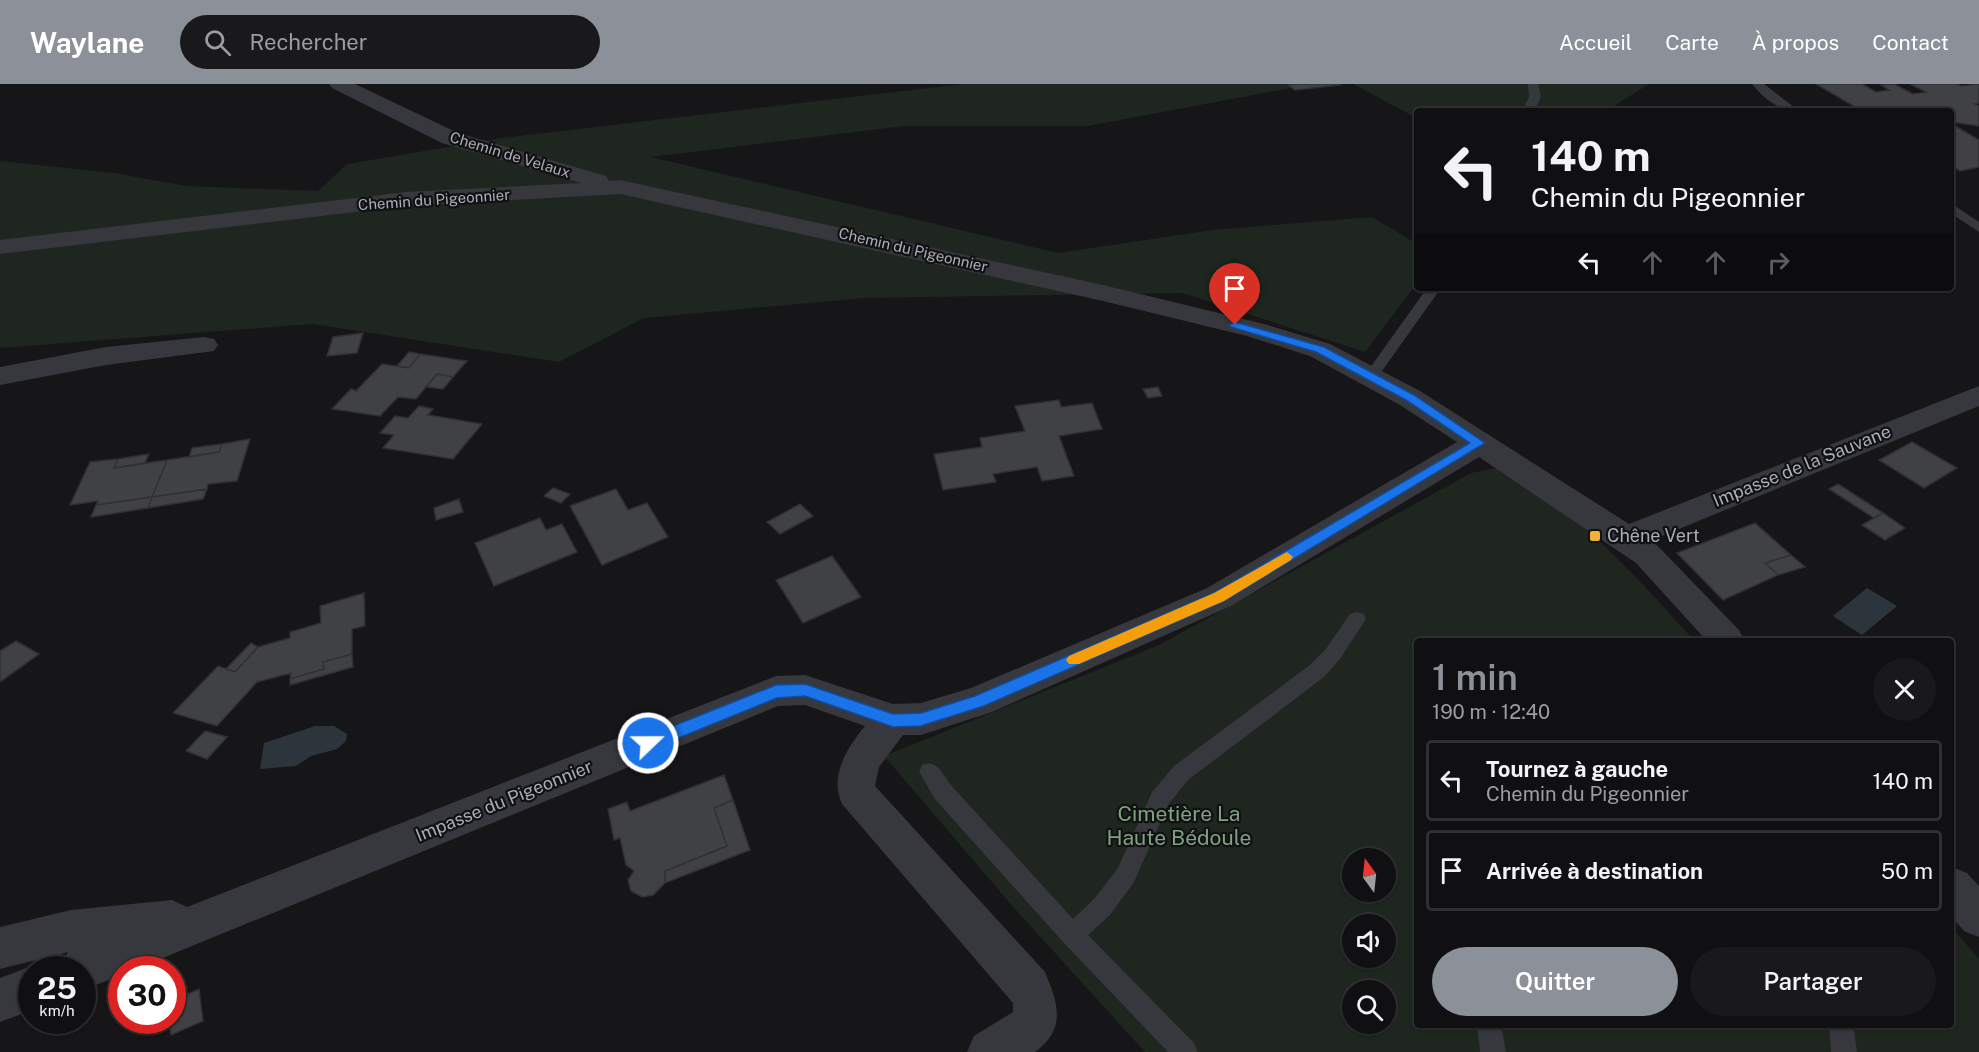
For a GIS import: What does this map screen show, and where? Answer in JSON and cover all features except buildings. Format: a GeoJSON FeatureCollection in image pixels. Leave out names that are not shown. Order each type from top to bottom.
{"type":"FeatureCollection","features":[{"type":"Feature","properties":{"kind":"street","name":"Chemin de Velaux"},"geometry":{"type":"LineString","coordinates":[[339,84],[450,138],[620,187]]}},
{"type":"Feature","properties":{"kind":"street","name":"Chemin du Pigeonnier"},"geometry":{"type":"LineString","coordinates":[[0,248],[226,218],[409,199],[552,193],[620,187],[913,250],[1255,330],[1320,350],[1372,375],[1626,538],[1648,554],[1725,638]]}},
{"type":"Feature","properties":{"kind":"street"},"geometry":{"type":"LineString","coordinates":[[0,376],[106,356],[204,345]]}},
{"type":"Feature","properties":{"kind":"street","name":"Impasse de la Sauvane"},"geometry":{"type":"LineString","coordinates":[[1626,538],[1979,395]]}},
{"type":"Feature","properties":{"kind":"street","name":"Impasse du Pigeonnier"},"geometry":{"type":"LineString","coordinates":[[96,963],[219,916],[776,691],[805,690],[893,720],[921,719],[979,701],[1219,597],[1479,443]]}},
{"type":"Feature","properties":{"kind":"street"},"geometry":{"type":"LineString","coordinates":[[893,720],[860,762],[854,776],[856,792],[1029,988],[1036,1000],[1038,1015],[1029,1030],[990,1052]]}},
{"type":"Feature","properties":{"kind":"street"},"geometry":{"type":"LineString","coordinates":[[1954,889],[1979,917]]}},
{"type":"Feature","properties":{"kind":"street"},"geometry":{"type":"LineString","coordinates":[[0,948],[71,931],[219,916]]}},
{"type":"Feature","properties":{"kind":"street"},"geometry":{"type":"LineString","coordinates":[[0,1000],[18,993]]}},
{"type":"Feature","properties":{"kind":"lane"},"geometry":{"type":"LineString","coordinates":[[1530,108],[1535,97],[1533,84]]}},
{"type":"Feature","properties":{"kind":"lane"},"geometry":{"type":"LineString","coordinates":[[1757,84],[1788,108]]}},
{"type":"Feature","properties":{"kind":"lane"},"geometry":{"type":"LineString","coordinates":[[1954,209],[1978,226]]}},
{"type":"Feature","properties":{"kind":"lane"},"geometry":{"type":"LineString","coordinates":[[1372,375],[1432,291]]}},
{"type":"Feature","properties":{"kind":"lane"},"geometry":{"type":"LineString","coordinates":[[1072,935],[1102,907],[1126,875],[1160,799],[1181,773],[1317,671],[1333,654],[1357,619]]}},
{"type":"Feature","properties":{"kind":"lane"},"geometry":{"type":"LineString","coordinates":[[929,771],[942,791],[1072,935],[1185,1052]]}},
{"type":"Feature","properties":{"kind":"lane"},"geometry":{"type":"LineString","coordinates":[[1490,1028],[1493,1052]]}},
{"type":"Feature","properties":{"kind":"lane"},"geometry":{"type":"LineString","coordinates":[[1841,1028],[1844,1052]]}},
{"type":"Feature","properties":{"kind":"green space"},"geometry":{"type":"Polygon","coordinates":[[[963,84],[1312,84],[1088,126],[904,126],[651,157],[1058,253],[1213,230],[1372,217],[1414,242],[1414,287],[1365,352],[1183,293],[864,298],[644,318],[559,362],[313,324],[0,348],[0,161],[114,173],[187,186],[318,191],[347,164],[501,138],[963,84]]]}},
{"type":"Feature","properties":{"kind":"green space"},"geometry":{"type":"Polygon","coordinates":[[[1353,84],[1649,84],[1611,108],[1414,108],[1413,116],[1353,84]]]}},
{"type":"Feature","properties":{"kind":"green space","name":"Cimetière La Haute Bédoule"},"geometry":{"type":"Polygon","coordinates":[[[1496,468],[1522,481],[1580,524],[1620,561],[1692,638],[1414,638],[1414,1028],[1954,1028],[1954,930],[1979,959],[1979,1052],[1145,1052],[1015,909],[884,756],[1159,645],[1471,473],[1496,468]]]}},
{"type":"Feature","properties":{"kind":"shaded area"},"geometry":{"type":"Polygon","coordinates":[[[1867,588],[1897,606],[1862,635],[1833,616],[1867,588]]]}},
{"type":"Feature","properties":{"kind":"shaded area"},"geometry":{"type":"Polygon","coordinates":[[[315,726],[334,726],[347,734],[346,741],[337,749],[311,756],[296,766],[260,769],[264,743],[315,726]]]}},
{"type":"Feature","properties":{"kind":"slow traffic"},"geometry":{"type":"LineString","coordinates":[[1074,660],[1219,597],[1287,557]]}},
{"type":"Feature","properties":{"kind":"place","name":"Chêne Vert"},"geometry":{"type":"Point","coordinates":[1595,536]}},
{"type":"Feature","properties":{"kind":"route"},"geometry":{"type":"LineString","coordinates":[[648,743],[776,691],[805,690],[893,720],[921,719],[979,701],[1219,597],[1479,443],[1372,375],[1320,350],[1235,325]]}}]}
